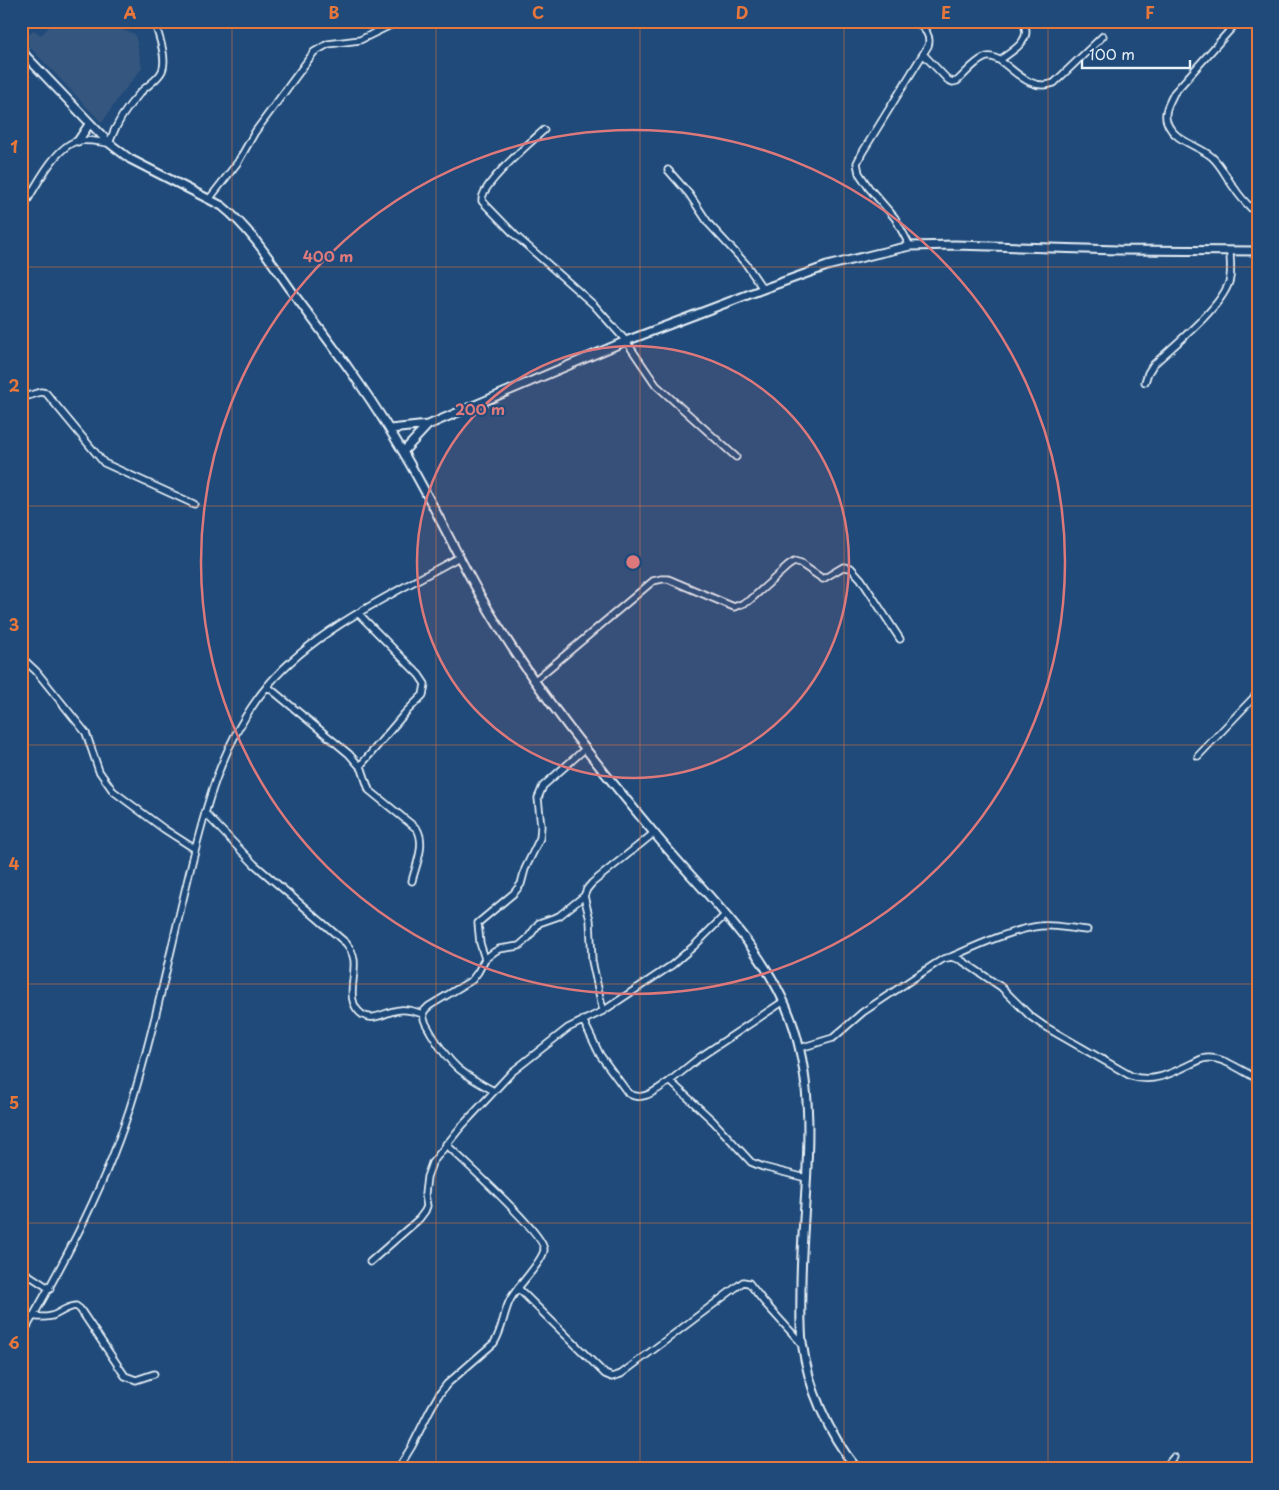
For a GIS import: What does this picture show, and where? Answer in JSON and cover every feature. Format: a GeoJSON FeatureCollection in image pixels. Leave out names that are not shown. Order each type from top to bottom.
{"type":"FeatureCollection","features":[{"type":"Feature","properties":{"kind":"street"},"geometry":{"type":"LineString","coordinates":[[109,143],[123,113],[140,92],[162,72],[164,66],[160,36],[154,21]]}},
{"type":"Feature","properties":{"kind":"street"},"geometry":{"type":"LineString","coordinates":[[210,198],[238,162],[255,132],[314,52],[328,44],[360,40],[399,21]]}},
{"type":"Feature","properties":{"kind":"street"},"geometry":{"type":"LineString","coordinates":[[910,246],[895,218],[863,179],[857,163],[924,56],[929,38],[916,21]]}},
{"type":"Feature","properties":{"kind":"street"},"geometry":{"type":"LineString","coordinates":[[1000,60],[1025,39],[1026,30],[1022,21]]}},
{"type":"Feature","properties":{"kind":"street"},"geometry":{"type":"LineString","coordinates":[[1238,21],[1178,89],[1168,106],[1166,117],[1168,125],[1177,135],[1214,158],[1236,191],[1258,215]]}},
{"type":"Feature","properties":{"kind":"street"},"geometry":{"type":"LineString","coordinates":[[924,56],[952,82],[957,81],[986,57],[1000,60],[1028,82],[1044,86],[1054,83],[1103,36]]}},
{"type":"Feature","properties":{"kind":"street"},"geometry":{"type":"LineString","coordinates":[[21,46],[23,55],[109,143],[130,159],[210,198],[232,214],[257,244],[390,429],[492,617],[534,681],[556,712],[654,833],[755,952],[784,1001],[800,1048],[809,1105],[801,1285],[802,1344],[822,1412],[837,1442],[857,1469]]}},
{"type":"Feature","properties":{"kind":"street"},"geometry":{"type":"LineString","coordinates":[[21,211],[57,156],[63,149],[78,141],[90,123]]}},
{"type":"Feature","properties":{"kind":"street"},"geometry":{"type":"LineString","coordinates":[[544,130],[495,178],[483,194],[482,201],[515,235],[594,305],[626,342],[656,385],[736,457]]}},
{"type":"Feature","properties":{"kind":"street"},"geometry":{"type":"LineString","coordinates":[[78,141],[109,143]]}},
{"type":"Feature","properties":{"kind":"street"},"geometry":{"type":"LineString","coordinates":[[668,170],[689,194],[709,224],[746,264],[763,289]]}},
{"type":"Feature","properties":{"kind":"street"},"geometry":{"type":"LineString","coordinates":[[390,429],[428,425],[524,383],[763,289],[827,266],[910,246],[955,245],[1118,250],[1258,251]]}},
{"type":"Feature","properties":{"kind":"street"},"geometry":{"type":"LineString","coordinates":[[1145,382],[1148,373],[1154,365],[1205,316],[1223,294],[1230,277],[1230,252]]}},
{"type":"Feature","properties":{"kind":"street"},"geometry":{"type":"LineString","coordinates":[[21,398],[41,392],[46,394],[104,463],[194,504]]}},
{"type":"Feature","properties":{"kind":"street"},"geometry":{"type":"LineString","coordinates":[[403,452],[428,425]]}},
{"type":"Feature","properties":{"kind":"street"},"geometry":{"type":"LineString","coordinates":[[21,522],[21,528]]}},
{"type":"Feature","properties":{"kind":"street"},"geometry":{"type":"LineString","coordinates":[[21,1337],[50,1288],[98,1193],[134,1096],[157,1011],[205,813],[218,771],[246,716],[268,686],[306,648],[359,614],[459,557]]}},
{"type":"Feature","properties":{"kind":"street"},"geometry":{"type":"LineString","coordinates":[[534,681],[653,581],[668,579],[734,607],[749,601],[794,562],[801,564],[823,579],[843,567],[853,569],[900,639]]}},
{"type":"Feature","properties":{"kind":"street"},"geometry":{"type":"LineString","coordinates":[[359,614],[419,675],[423,680],[425,689],[424,695],[406,712],[360,766]]}},
{"type":"Feature","properties":{"kind":"street"},"geometry":{"type":"LineString","coordinates":[[21,657],[36,671],[86,733],[99,771],[113,791],[164,829],[195,849]]}},
{"type":"Feature","properties":{"kind":"street"},"geometry":{"type":"LineString","coordinates":[[268,686],[332,738],[360,766],[369,790],[409,821],[419,832],[421,849],[412,881]]}},
{"type":"Feature","properties":{"kind":"street"},"geometry":{"type":"LineString","coordinates":[[1198,756],[1258,693]]}},
{"type":"Feature","properties":{"kind":"street"},"geometry":{"type":"LineString","coordinates":[[485,959],[479,937],[478,923],[514,893],[521,884],[525,869],[540,838],[541,826],[538,798],[540,791],[548,780],[586,748]]}},
{"type":"Feature","properties":{"kind":"street"},"geometry":{"type":"LineString","coordinates":[[205,813],[254,864],[346,943],[354,960],[352,1000],[364,1016],[372,1017],[403,1009],[423,1014]]}},
{"type":"Feature","properties":{"kind":"street"},"geometry":{"type":"LineString","coordinates":[[603,1011],[592,961],[591,927],[584,896],[586,889],[654,833]]}},
{"type":"Feature","properties":{"kind":"street"},"geometry":{"type":"LineString","coordinates":[[494,1091],[474,1080],[449,1060],[424,1020],[423,1014],[429,1006],[472,980],[485,959],[499,949],[520,946],[539,923],[559,916],[584,896]]}},
{"type":"Feature","properties":{"kind":"street"},"geometry":{"type":"LineString","coordinates":[[370,1262],[419,1219],[425,1211],[427,1206],[425,1194],[426,1177],[432,1163],[446,1144],[512,1072],[568,1028],[603,1011],[677,962],[725,915]]}},
{"type":"Feature","properties":{"kind":"street"},"geometry":{"type":"LineString","coordinates":[[800,1048],[833,1038],[863,1012],[940,961],[1011,934],[1039,926],[1086,930]]}},
{"type":"Feature","properties":{"kind":"street"},"geometry":{"type":"LineString","coordinates":[[951,957],[961,960],[1001,988],[1030,1016],[1044,1026],[1131,1076],[1144,1080],[1154,1079],[1202,1059],[1210,1058],[1220,1060],[1258,1079]]}},
{"type":"Feature","properties":{"kind":"street"},"geometry":{"type":"LineString","coordinates":[[583,1020],[600,1056],[628,1093],[635,1097],[645,1096],[670,1081],[707,1052],[784,1001]]}},
{"type":"Feature","properties":{"kind":"street"},"geometry":{"type":"LineString","coordinates":[[670,1081],[713,1121],[751,1162],[806,1178]]}},
{"type":"Feature","properties":{"kind":"street"},"geometry":{"type":"LineString","coordinates":[[398,1469],[438,1396],[453,1379],[494,1343],[502,1328],[509,1301],[540,1258],[544,1249],[542,1242],[530,1226],[446,1144]]}},
{"type":"Feature","properties":{"kind":"street"},"geometry":{"type":"LineString","coordinates":[[21,1270],[50,1288]]}},
{"type":"Feature","properties":{"kind":"street"},"geometry":{"type":"LineString","coordinates":[[518,1288],[606,1374],[612,1377],[621,1374],[743,1282],[749,1283],[802,1344]]}},
{"type":"Feature","properties":{"kind":"street"},"geometry":{"type":"LineString","coordinates":[[33,1316],[51,1317],[72,1306],[76,1306],[80,1309],[125,1376],[136,1380],[154,1374]]}},
{"type":"Feature","properties":{"kind":"street"},"geometry":{"type":"LineString","coordinates":[[1164,1469],[1174,1457]]}},
{"type":"Feature","properties":{"kind":"shaded area"},"geometry":{"type":"Polygon","coordinates":[[[55,21],[93,21],[135,34],[142,68],[119,97],[102,123],[22,39],[34,30],[41,35],[55,21]]]}}]}
